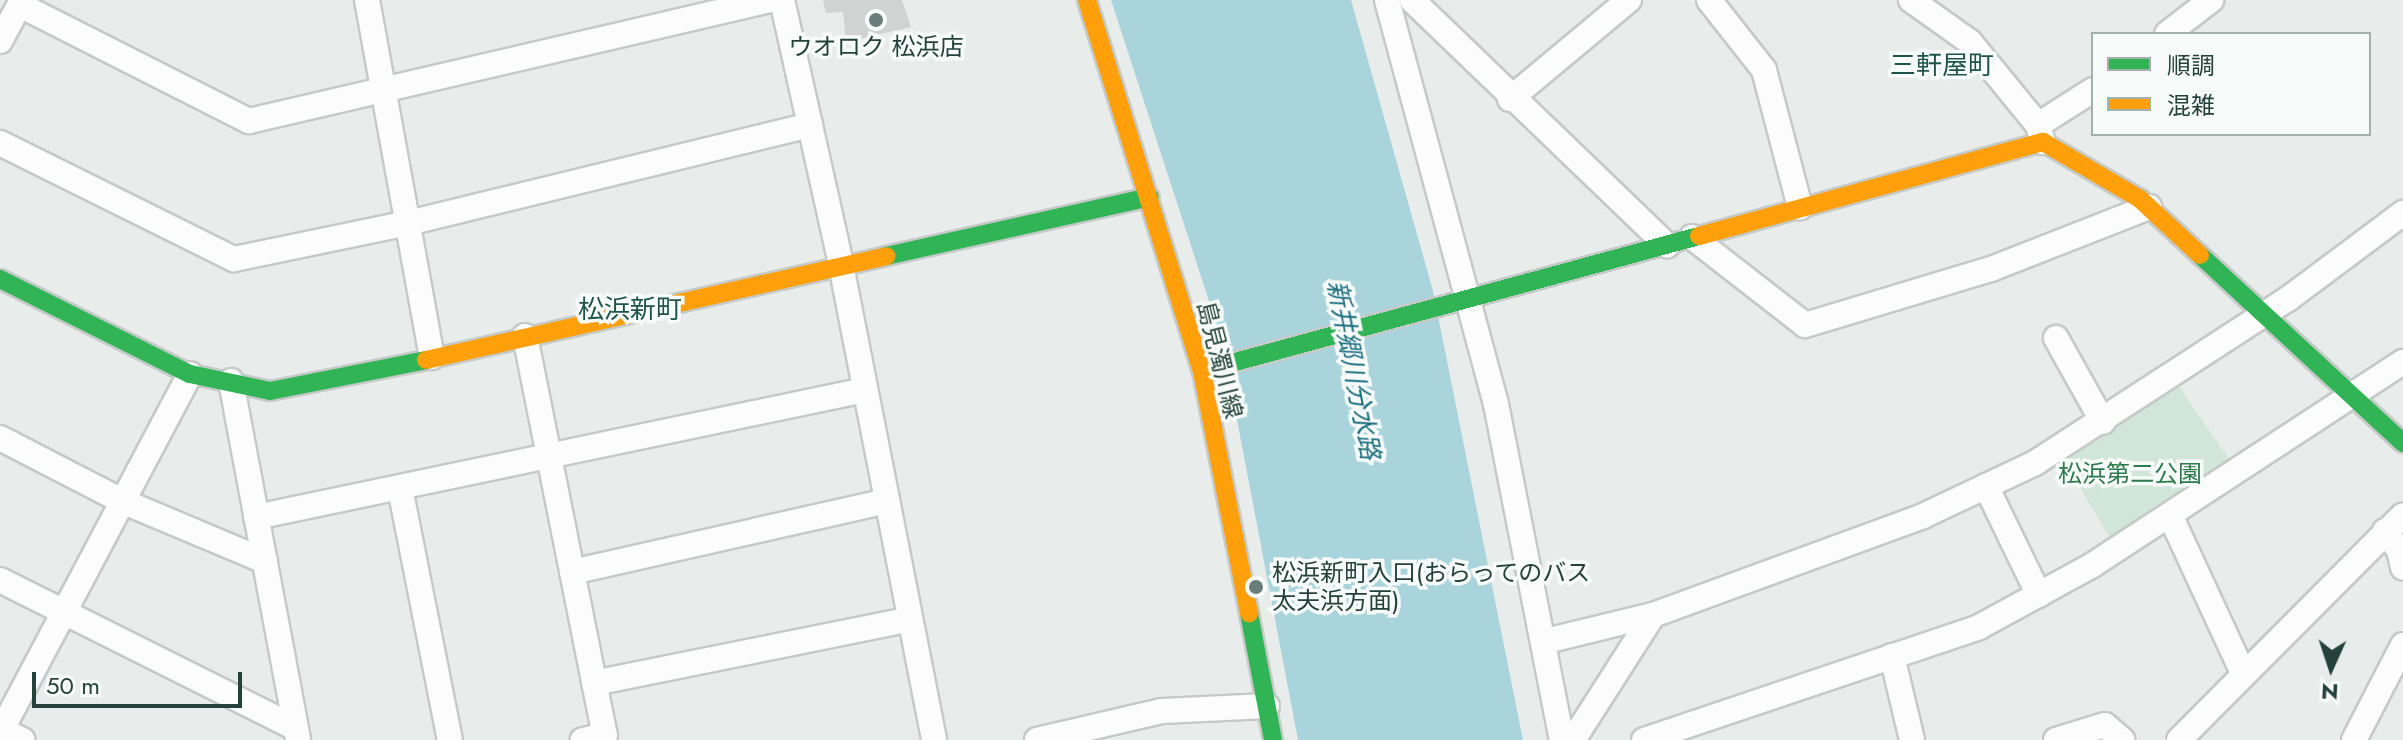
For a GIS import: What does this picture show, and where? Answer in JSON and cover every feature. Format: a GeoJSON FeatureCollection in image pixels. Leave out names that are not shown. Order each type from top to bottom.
{"type":"FeatureCollection","features":[{"type":"Feature","properties":{"kind":"street"},"geometry":{"type":"LineString","coordinates":[[367,0],[432,357]]}},
{"type":"Feature","properties":{"kind":"street"},"geometry":{"type":"LineString","coordinates":[[0,41],[21,2],[249,121],[383,87],[770,0]]}},
{"type":"Feature","properties":{"kind":"street"},"geometry":{"type":"LineString","coordinates":[[782,0],[841,265],[934,740]]}},
{"type":"Feature","properties":{"kind":"street","name":"島見濁川線"},"geometry":{"type":"LineString","coordinates":[[1087,0],[1202,371],[1273,740]]}},
{"type":"Feature","properties":{"kind":"street"},"geometry":{"type":"LineString","coordinates":[[1387,0],[1456,303],[1496,404],[1546,641],[1562,740]]}},
{"type":"Feature","properties":{"kind":"street"},"geometry":{"type":"LineString","coordinates":[[1412,0],[1510,99],[1667,245]]}},
{"type":"Feature","properties":{"kind":"street"},"geometry":{"type":"LineString","coordinates":[[1510,99],[1629,0]]}},
{"type":"Feature","properties":{"kind":"street"},"geometry":{"type":"LineString","coordinates":[[1709,0],[1764,70],[1800,207]]}},
{"type":"Feature","properties":{"kind":"street"},"geometry":{"type":"LineString","coordinates":[[1911,0],[1970,42],[2040,134],[2149,207],[2263,311],[2351,398],[2403,443]]}},
{"type":"Feature","properties":{"kind":"street"},"geometry":{"type":"LineString","coordinates":[[2170,32],[2211,0]]}},
{"type":"Feature","properties":{"kind":"street"},"geometry":{"type":"LineString","coordinates":[[1202,371],[1667,245],[2040,134],[2091,92]]}},
{"type":"Feature","properties":{"kind":"street"},"geometry":{"type":"LineString","coordinates":[[0,143],[234,259],[408,223],[810,125]]}},
{"type":"Feature","properties":{"kind":"street"},"geometry":{"type":"LineString","coordinates":[[0,279],[190,374],[270,391],[1149,197]]}},
{"type":"Feature","properties":{"kind":"street"},"geometry":{"type":"LineString","coordinates":[[1692,237],[1805,325],[1991,269],[2149,207]]}},
{"type":"Feature","properties":{"kind":"street"},"geometry":{"type":"LineString","coordinates":[[1546,641],[1653,615],[1923,516],[1986,486],[2103,422],[2263,311],[2288,299],[2403,213]]}},
{"type":"Feature","properties":{"kind":"street"},"geometry":{"type":"LineString","coordinates":[[525,336],[605,735],[583,740]]}},
{"type":"Feature","properties":{"kind":"street"},"geometry":{"type":"LineString","coordinates":[[2056,338],[2103,422]]}},
{"type":"Feature","properties":{"kind":"street"},"geometry":{"type":"LineString","coordinates":[[1644,740],[1979,627],[2039,595],[2170,515],[2403,362]]}},
{"type":"Feature","properties":{"kind":"street"},"geometry":{"type":"LineString","coordinates":[[6,733],[63,612],[190,374]]}},
{"type":"Feature","properties":{"kind":"street"},"geometry":{"type":"LineString","coordinates":[[231,381],[297,734]]}},
{"type":"Feature","properties":{"kind":"street"},"geometry":{"type":"LineString","coordinates":[[256,517],[865,390]]}},
{"type":"Feature","properties":{"kind":"street"},"geometry":{"type":"LineString","coordinates":[[0,438],[122,501],[265,561]]}},
{"type":"Feature","properties":{"kind":"street"},"geometry":{"type":"LineString","coordinates":[[1986,486],[2039,595]]}},
{"type":"Feature","properties":{"kind":"street"},"geometry":{"type":"LineString","coordinates":[[400,488],[450,740]]}},
{"type":"Feature","properties":{"kind":"street"},"geometry":{"type":"LineString","coordinates":[[572,572],[887,501]]}},
{"type":"Feature","properties":{"kind":"street"},"geometry":{"type":"LineString","coordinates":[[2170,515],[2242,671]]}},
{"type":"Feature","properties":{"kind":"street"},"geometry":{"type":"LineString","coordinates":[[2179,740],[2242,671],[2394,523]]}},
{"type":"Feature","properties":{"kind":"street"},"geometry":{"type":"LineString","coordinates":[[2394,523],[2403,568]]}},
{"type":"Feature","properties":{"kind":"street"},"geometry":{"type":"LineString","coordinates":[[0,580],[297,734]]}},
{"type":"Feature","properties":{"kind":"street"},"geometry":{"type":"LineString","coordinates":[[1573,740],[1653,615]]}},
{"type":"Feature","properties":{"kind":"street"},"geometry":{"type":"LineString","coordinates":[[594,683],[910,619]]}},
{"type":"Feature","properties":{"kind":"street"},"geometry":{"type":"LineString","coordinates":[[2354,740],[2403,645]]}},
{"type":"Feature","properties":{"kind":"street"},"geometry":{"type":"LineString","coordinates":[[1892,656],[1912,740]]}},
{"type":"Feature","properties":{"kind":"street"},"geometry":{"type":"LineString","coordinates":[[1037,740],[1162,711],[1267,706]]}},
{"type":"Feature","properties":{"kind":"street"},"geometry":{"type":"LineString","coordinates":[[2056,740],[2105,725],[2122,740]]}},
{"type":"Feature","properties":{"kind":"green space","name":"松浜第二公園"},"geometry":{"type":"Polygon","coordinates":[[[2178,385],[2229,459],[2111,540],[2064,460],[2178,385]]]}},
{"type":"Feature","properties":{"kind":"water","name":"新井郷川分水路"},"geometry":{"type":"Polygon","coordinates":[[[1111,0],[1351,0],[1433,291],[1523,740],[1298,740],[1222,341],[1111,0]]]}},
{"type":"Feature","properties":{"kind":"building","name":"ウオロク 松浜店"},"geometry":{"type":"Polygon","coordinates":[[[823,0],[902,0],[911,27],[846,42],[843,12],[826,13],[823,0]]]}},
{"type":"Feature","properties":{"kind":"traffic: fast"},"geometry":{"type":"LineString","coordinates":[[886,256],[1149,197]]}},
{"type":"Feature","properties":{"kind":"traffic: fast"},"geometry":{"type":"LineString","coordinates":[[1202,371],[1699,236]]}},
{"type":"Feature","properties":{"kind":"traffic: fast"},"geometry":{"type":"LineString","coordinates":[[2200,255],[2403,443]]}},
{"type":"Feature","properties":{"kind":"traffic: fast"},"geometry":{"type":"LineString","coordinates":[[0,279],[190,374],[270,391],[426,360]]}},
{"type":"Feature","properties":{"kind":"traffic: fast"},"geometry":{"type":"LineString","coordinates":[[1249,613],[1273,740]]}},
{"type":"Feature","properties":{"kind":"traffic: slow"},"geometry":{"type":"LineString","coordinates":[[1087,0],[1202,371],[1249,613]]}},
{"type":"Feature","properties":{"kind":"traffic: slow"},"geometry":{"type":"LineString","coordinates":[[1699,236],[2043,142],[2140,199],[2200,255]]}},
{"type":"Feature","properties":{"kind":"traffic: slow"},"geometry":{"type":"LineString","coordinates":[[426,360],[886,256]]}},
{"type":"Feature","properties":{"kind":"place","name":"ウオロク 松浜店"},"geometry":{"type":"Point","coordinates":[876,20]}},
{"type":"Feature","properties":{"kind":"place","name":"松浜新町入口(おらってのバス 太夫浜方面)"},"geometry":{"type":"Point","coordinates":[1256,587]}},
{"type":"Feature","properties":{"kind":"district","name":"三軒屋町"},"geometry":{"type":"Point","coordinates":[1942,66]}},
{"type":"Feature","properties":{"kind":"district","name":"松浜新町"},"geometry":{"type":"Point","coordinates":[630,310]}}]}
